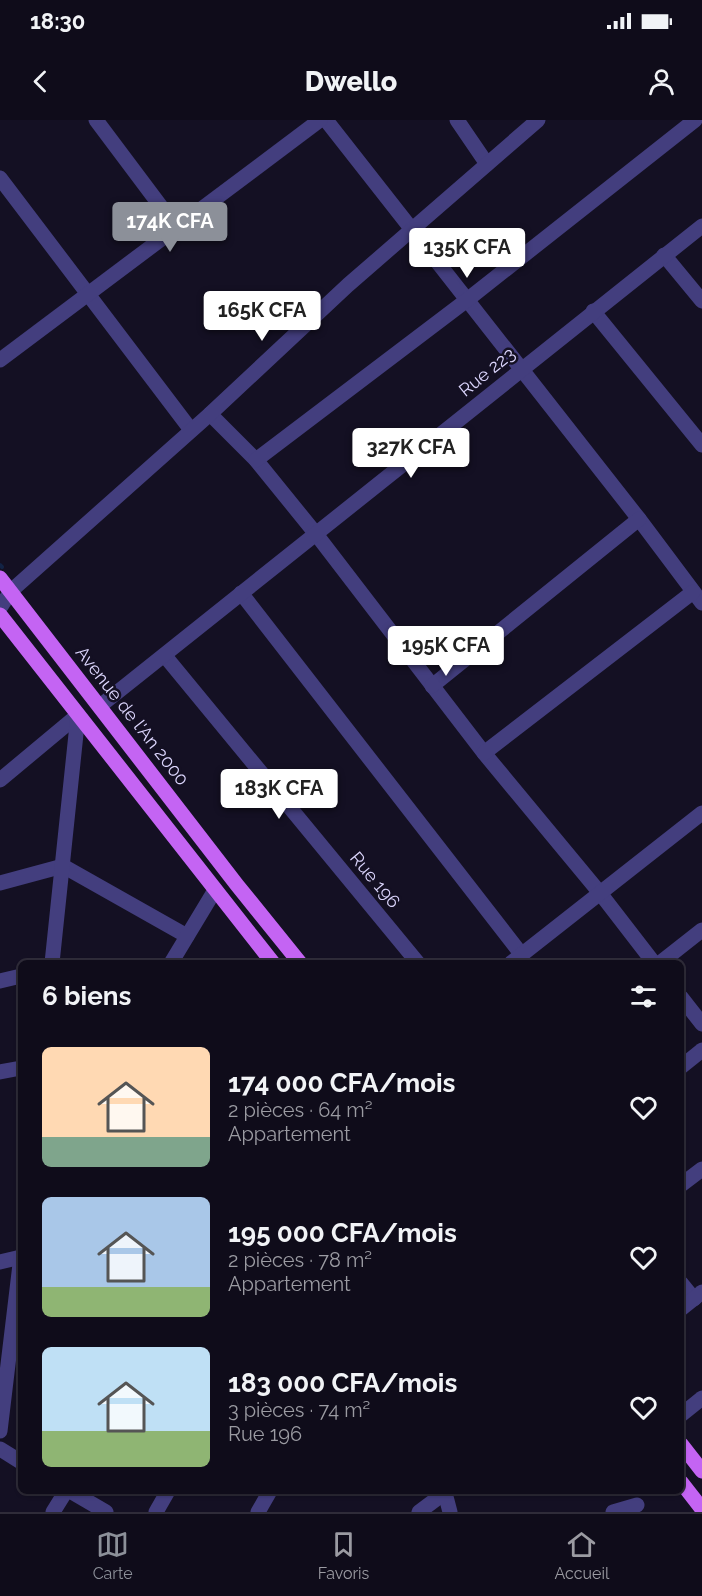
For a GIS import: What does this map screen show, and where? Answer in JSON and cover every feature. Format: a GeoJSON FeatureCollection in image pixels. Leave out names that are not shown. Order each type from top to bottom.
{"type":"FeatureCollection","features":[{"type":"Feature","properties":{"kind":"main road","name":"Avenue de l'An 2000"},"geometry":{"type":"LineString","coordinates":[[0,578],[298,960]]}},
{"type":"Feature","properties":{"kind":"main road"},"geometry":{"type":"LineString","coordinates":[[0,615],[271,960]]}},
{"type":"Feature","properties":{"kind":"main road"},"geometry":{"type":"LineString","coordinates":[[684,1448],[702,1471]]}},
{"type":"Feature","properties":{"kind":"main road"},"geometry":{"type":"LineString","coordinates":[[684,1486],[702,1509]]}},
{"type":"Feature","properties":{"kind":"street"},"geometry":{"type":"LineString","coordinates":[[96,120],[177,228]]}},
{"type":"Feature","properties":{"kind":"street"},"geometry":{"type":"LineString","coordinates":[[0,360],[320,120]]}},
{"type":"Feature","properties":{"kind":"street"},"geometry":{"type":"LineString","coordinates":[[326,120],[639,519],[697,597],[484,753]]}},
{"type":"Feature","properties":{"kind":"street"},"geometry":{"type":"LineString","coordinates":[[457,120],[487,164]]}},
{"type":"Feature","properties":{"kind":"street"},"geometry":{"type":"LineString","coordinates":[[0,608],[11,591],[210,414],[348,285],[538,120]]}},
{"type":"Feature","properties":{"kind":"street"},"geometry":{"type":"LineString","coordinates":[[256,460],[467,300],[696,120],[702,128]]}},
{"type":"Feature","properties":{"kind":"street"},"geometry":{"type":"LineString","coordinates":[[0,178],[191,430]]}},
{"type":"Feature","properties":{"kind":"street","name":"Rue 223"},"geometry":{"type":"LineString","coordinates":[[100,706],[702,226]]}},
{"type":"Feature","properties":{"kind":"street"},"geometry":{"type":"LineString","coordinates":[[664,255],[702,301]]}},
{"type":"Feature","properties":{"kind":"street"},"geometry":{"type":"LineString","coordinates":[[593,311],[702,444]]}},
{"type":"Feature","properties":{"kind":"street"},"geometry":{"type":"LineString","coordinates":[[210,414],[256,460],[316,534],[484,753],[600,893],[652,960]]}},
{"type":"Feature","properties":{"kind":"street"},"geometry":{"type":"LineString","coordinates":[[432,686],[639,519]]}},
{"type":"Feature","properties":{"kind":"street"},"geometry":{"type":"LineString","coordinates":[[242,593],[517,959],[702,813]]}},
{"type":"Feature","properties":{"kind":"street","name":"Rue 196"},"geometry":{"type":"LineString","coordinates":[[165,656],[416,960]]}},
{"type":"Feature","properties":{"kind":"street"},"geometry":{"type":"LineString","coordinates":[[0,780],[78,716]]}},
{"type":"Feature","properties":{"kind":"street"},"geometry":{"type":"LineString","coordinates":[[52,960],[78,716]]}},
{"type":"Feature","properties":{"kind":"street"},"geometry":{"type":"LineString","coordinates":[[0,883],[63,866],[187,936]]}},
{"type":"Feature","properties":{"kind":"street"},"geometry":{"type":"LineString","coordinates":[[173,960],[215,890]]}},
{"type":"Feature","properties":{"kind":"street"},"geometry":{"type":"LineString","coordinates":[[664,960],[702,930]]}},
{"type":"Feature","properties":{"kind":"street"},"geometry":{"type":"LineString","coordinates":[[0,981],[18,977]]}},
{"type":"Feature","properties":{"kind":"street"},"geometry":{"type":"LineString","coordinates":[[684,1001],[702,1024]]}},
{"type":"Feature","properties":{"kind":"street"},"geometry":{"type":"LineString","coordinates":[[684,1065],[702,1050]]}},
{"type":"Feature","properties":{"kind":"street"},"geometry":{"type":"LineString","coordinates":[[0,1072],[18,1069]]}},
{"type":"Feature","properties":{"kind":"street"},"geometry":{"type":"LineString","coordinates":[[684,1183],[702,1169]]}},
{"type":"Feature","properties":{"kind":"street"},"geometry":{"type":"LineString","coordinates":[[0,1262],[18,1258]]}},
{"type":"Feature","properties":{"kind":"street"},"geometry":{"type":"LineString","coordinates":[[0,1431],[18,1282]]}},
{"type":"Feature","properties":{"kind":"street"},"geometry":{"type":"LineString","coordinates":[[684,1285],[698,1296],[684,1307]]}},
{"type":"Feature","properties":{"kind":"street"},"geometry":{"type":"LineString","coordinates":[[684,1413],[702,1398]]}},
{"type":"Feature","properties":{"kind":"street"},"geometry":{"type":"LineString","coordinates":[[0,1449],[18,1460]]}},
{"type":"Feature","properties":{"kind":"street"},"geometry":{"type":"LineString","coordinates":[[53,1512],[66,1494]]}},
{"type":"Feature","properties":{"kind":"street"},"geometry":{"type":"LineString","coordinates":[[73,1494],[106,1512]]}},
{"type":"Feature","properties":{"kind":"street"},"geometry":{"type":"LineString","coordinates":[[156,1512],[166,1494]]}},
{"type":"Feature","properties":{"kind":"street"},"geometry":{"type":"LineString","coordinates":[[258,1512],[268,1494]]}},
{"type":"Feature","properties":{"kind":"street"},"geometry":{"type":"LineString","coordinates":[[419,1512],[442,1494]]}},
{"type":"Feature","properties":{"kind":"street"},"geometry":{"type":"LineString","coordinates":[[445,1494],[450,1512]]}},
{"type":"Feature","properties":{"kind":"street"},"geometry":{"type":"LineString","coordinates":[[613,1512],[636,1503]]}}]}
